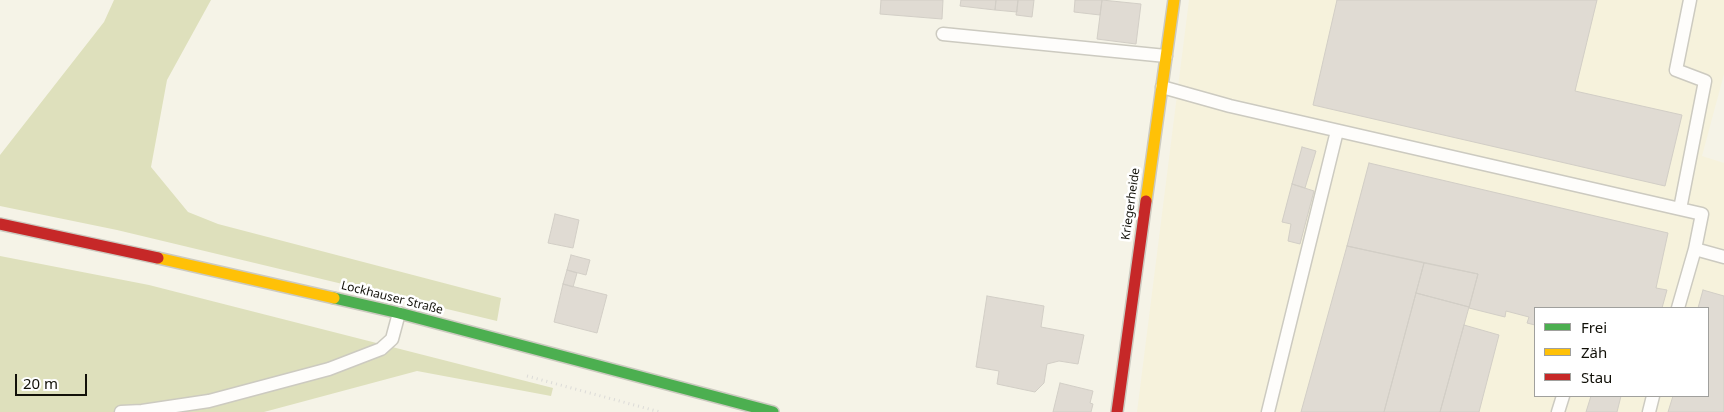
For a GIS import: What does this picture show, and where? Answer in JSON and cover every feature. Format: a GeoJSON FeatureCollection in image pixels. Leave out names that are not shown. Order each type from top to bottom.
{"type":"FeatureCollection","features":[{"type":"Feature","properties":{"kind":"street","name":"Kriegerheide"},"geometry":{"type":"LineString","coordinates":[[1117,412],[1174,0]]}},
{"type":"Feature","properties":{"kind":"street","name":"Lockhauser Straße"},"geometry":{"type":"LineString","coordinates":[[0,224],[156,257],[399,313],[773,412]]}},
{"type":"Feature","properties":{"kind":"lane"},"geometry":{"type":"LineString","coordinates":[[1680,209],[1705,81],[1676,70],[1690,0]]}},
{"type":"Feature","properties":{"kind":"lane"},"geometry":{"type":"LineString","coordinates":[[943,34],[1166,56]]}},
{"type":"Feature","properties":{"kind":"lane"},"geometry":{"type":"LineString","coordinates":[[1162,87],[1230,106],[1702,214],[1695,248],[1678,307]]}},
{"type":"Feature","properties":{"kind":"lane"},"geometry":{"type":"LineString","coordinates":[[1268,412],[1337,130]]}},
{"type":"Feature","properties":{"kind":"lane"},"geometry":{"type":"LineString","coordinates":[[1695,248],[1724,257]]}},
{"type":"Feature","properties":{"kind":"lane"},"geometry":{"type":"LineString","coordinates":[[121,412],[142,411],[208,401],[329,368],[382,349],[392,339],[399,313]]}},
{"type":"Feature","properties":{"kind":"lane"},"geometry":{"type":"LineString","coordinates":[[1558,412],[1563,397]]}},
{"type":"Feature","properties":{"kind":"lane"},"geometry":{"type":"LineString","coordinates":[[1648,412],[1653,397]]}},
{"type":"Feature","properties":{"kind":"shaded area"},"geometry":{"type":"Polygon","coordinates":[[[1189,0],[1724,0],[1724,74],[1702,156],[1724,163],[1724,412],[1137,412],[1189,0]]]}},
{"type":"Feature","properties":{"kind":"green space"},"geometry":{"type":"Polygon","coordinates":[[[114,0],[211,0],[167,80],[151,167],[188,212],[218,224],[501,298],[497,321],[117,230],[0,206],[0,155],[104,22],[114,0]]]}},
{"type":"Feature","properties":{"kind":"green space"},"geometry":{"type":"Polygon","coordinates":[[[0,256],[149,285],[553,388],[551,396],[417,371],[264,412],[0,412],[0,256]]]}},
{"type":"Feature","properties":{"kind":"building"},"geometry":{"type":"Polygon","coordinates":[[[881,0],[943,0],[942,19],[880,14],[881,0]]]}},
{"type":"Feature","properties":{"kind":"building"},"geometry":{"type":"Polygon","coordinates":[[[961,0],[996,0],[995,10],[960,6],[961,0]]]}},
{"type":"Feature","properties":{"kind":"building"},"geometry":{"type":"Polygon","coordinates":[[[996,0],[1018,0],[1017,12],[995,10],[996,0]]]}},
{"type":"Feature","properties":{"kind":"building"},"geometry":{"type":"Polygon","coordinates":[[[1018,0],[1034,0],[1032,17],[1016,15],[1018,0]]]}},
{"type":"Feature","properties":{"kind":"building"},"geometry":{"type":"Polygon","coordinates":[[[1075,0],[1102,0],[1100,15],[1074,12],[1075,0]]]}},
{"type":"Feature","properties":{"kind":"building"},"geometry":{"type":"Polygon","coordinates":[[[1102,0],[1141,4],[1136,44],[1097,39],[1102,0]]]}},
{"type":"Feature","properties":{"kind":"building"},"geometry":{"type":"Polygon","coordinates":[[[1337,0],[1597,0],[1575,91],[1682,115],[1665,186],[1313,105],[1337,0]]]}},
{"type":"Feature","properties":{"kind":"building"},"geometry":{"type":"Polygon","coordinates":[[[1302,147],[1316,151],[1305,188],[1292,184],[1302,147]]]}},
{"type":"Feature","properties":{"kind":"building"},"geometry":{"type":"Polygon","coordinates":[[[1369,163],[1668,233],[1656,288],[1667,290],[1662,307],[1534,307],[1534,325],[1527,323],[1529,317],[1506,311],[1505,317],[1469,308],[1478,274],[1347,246],[1369,163]]]}},
{"type":"Feature","properties":{"kind":"building"},"geometry":{"type":"Polygon","coordinates":[[[1292,184],[1314,191],[1300,244],[1288,241],[1291,224],[1282,222],[1292,184]]]}},
{"type":"Feature","properties":{"kind":"building"},"geometry":{"type":"Polygon","coordinates":[[[555,214],[579,220],[573,248],[548,243],[555,214]]]}},
{"type":"Feature","properties":{"kind":"building"},"geometry":{"type":"Polygon","coordinates":[[[1347,246],[1424,263],[1384,412],[1301,412],[1347,246]]]}},
{"type":"Feature","properties":{"kind":"building"},"geometry":{"type":"Polygon","coordinates":[[[571,255],[590,260],[586,275],[567,270],[571,255]]]}},
{"type":"Feature","properties":{"kind":"building"},"geometry":{"type":"Polygon","coordinates":[[[1424,263],[1478,274],[1469,307],[1416,293],[1424,263]]]}},
{"type":"Feature","properties":{"kind":"building"},"geometry":{"type":"Polygon","coordinates":[[[567,270],[577,273],[573,287],[563,284],[567,270]]]}},
{"type":"Feature","properties":{"kind":"building"},"geometry":{"type":"Polygon","coordinates":[[[563,284],[607,295],[597,333],[554,322],[563,284]]]}},
{"type":"Feature","properties":{"kind":"building"},"geometry":{"type":"Polygon","coordinates":[[[1703,290],[1724,296],[1724,412],[1668,412],[1673,397],[1709,397],[1709,307],[1698,307],[1703,290]]]}},
{"type":"Feature","properties":{"kind":"building"},"geometry":{"type":"Polygon","coordinates":[[[1416,293],[1469,307],[1440,412],[1384,412],[1416,293]]]}},
{"type":"Feature","properties":{"kind":"building"},"geometry":{"type":"Polygon","coordinates":[[[987,296],[1044,306],[1041,327],[1084,335],[1078,364],[1059,361],[1047,364],[1044,383],[1035,392],[997,384],[999,371],[976,367],[987,296]]]}},
{"type":"Feature","properties":{"kind":"building"},"geometry":{"type":"Polygon","coordinates":[[[1464,325],[1499,335],[1479,412],[1440,412],[1464,325]]]}},
{"type":"Feature","properties":{"kind":"building"},"geometry":{"type":"Polygon","coordinates":[[[1060,383],[1093,391],[1090,403],[1093,404],[1091,412],[1053,412],[1060,383]]]}},
{"type":"Feature","properties":{"kind":"building"},"geometry":{"type":"Polygon","coordinates":[[[1591,397],[1621,397],[1617,412],[1586,412],[1591,397]]]}},
{"type":"Feature","properties":{"kind":"traffic: fast"},"geometry":{"type":"LineString","coordinates":[[334,298],[399,313],[773,412]]}},
{"type":"Feature","properties":{"kind":"traffic: slow"},"geometry":{"type":"LineString","coordinates":[[1146,201],[1174,0]]}},
{"type":"Feature","properties":{"kind":"traffic: slow"},"geometry":{"type":"LineString","coordinates":[[158,258],[334,298]]}},
{"type":"Feature","properties":{"kind":"traffic: jam"},"geometry":{"type":"LineString","coordinates":[[1117,412],[1146,201]]}},
{"type":"Feature","properties":{"kind":"traffic: jam"},"geometry":{"type":"LineString","coordinates":[[0,224],[158,258]]}}]}
